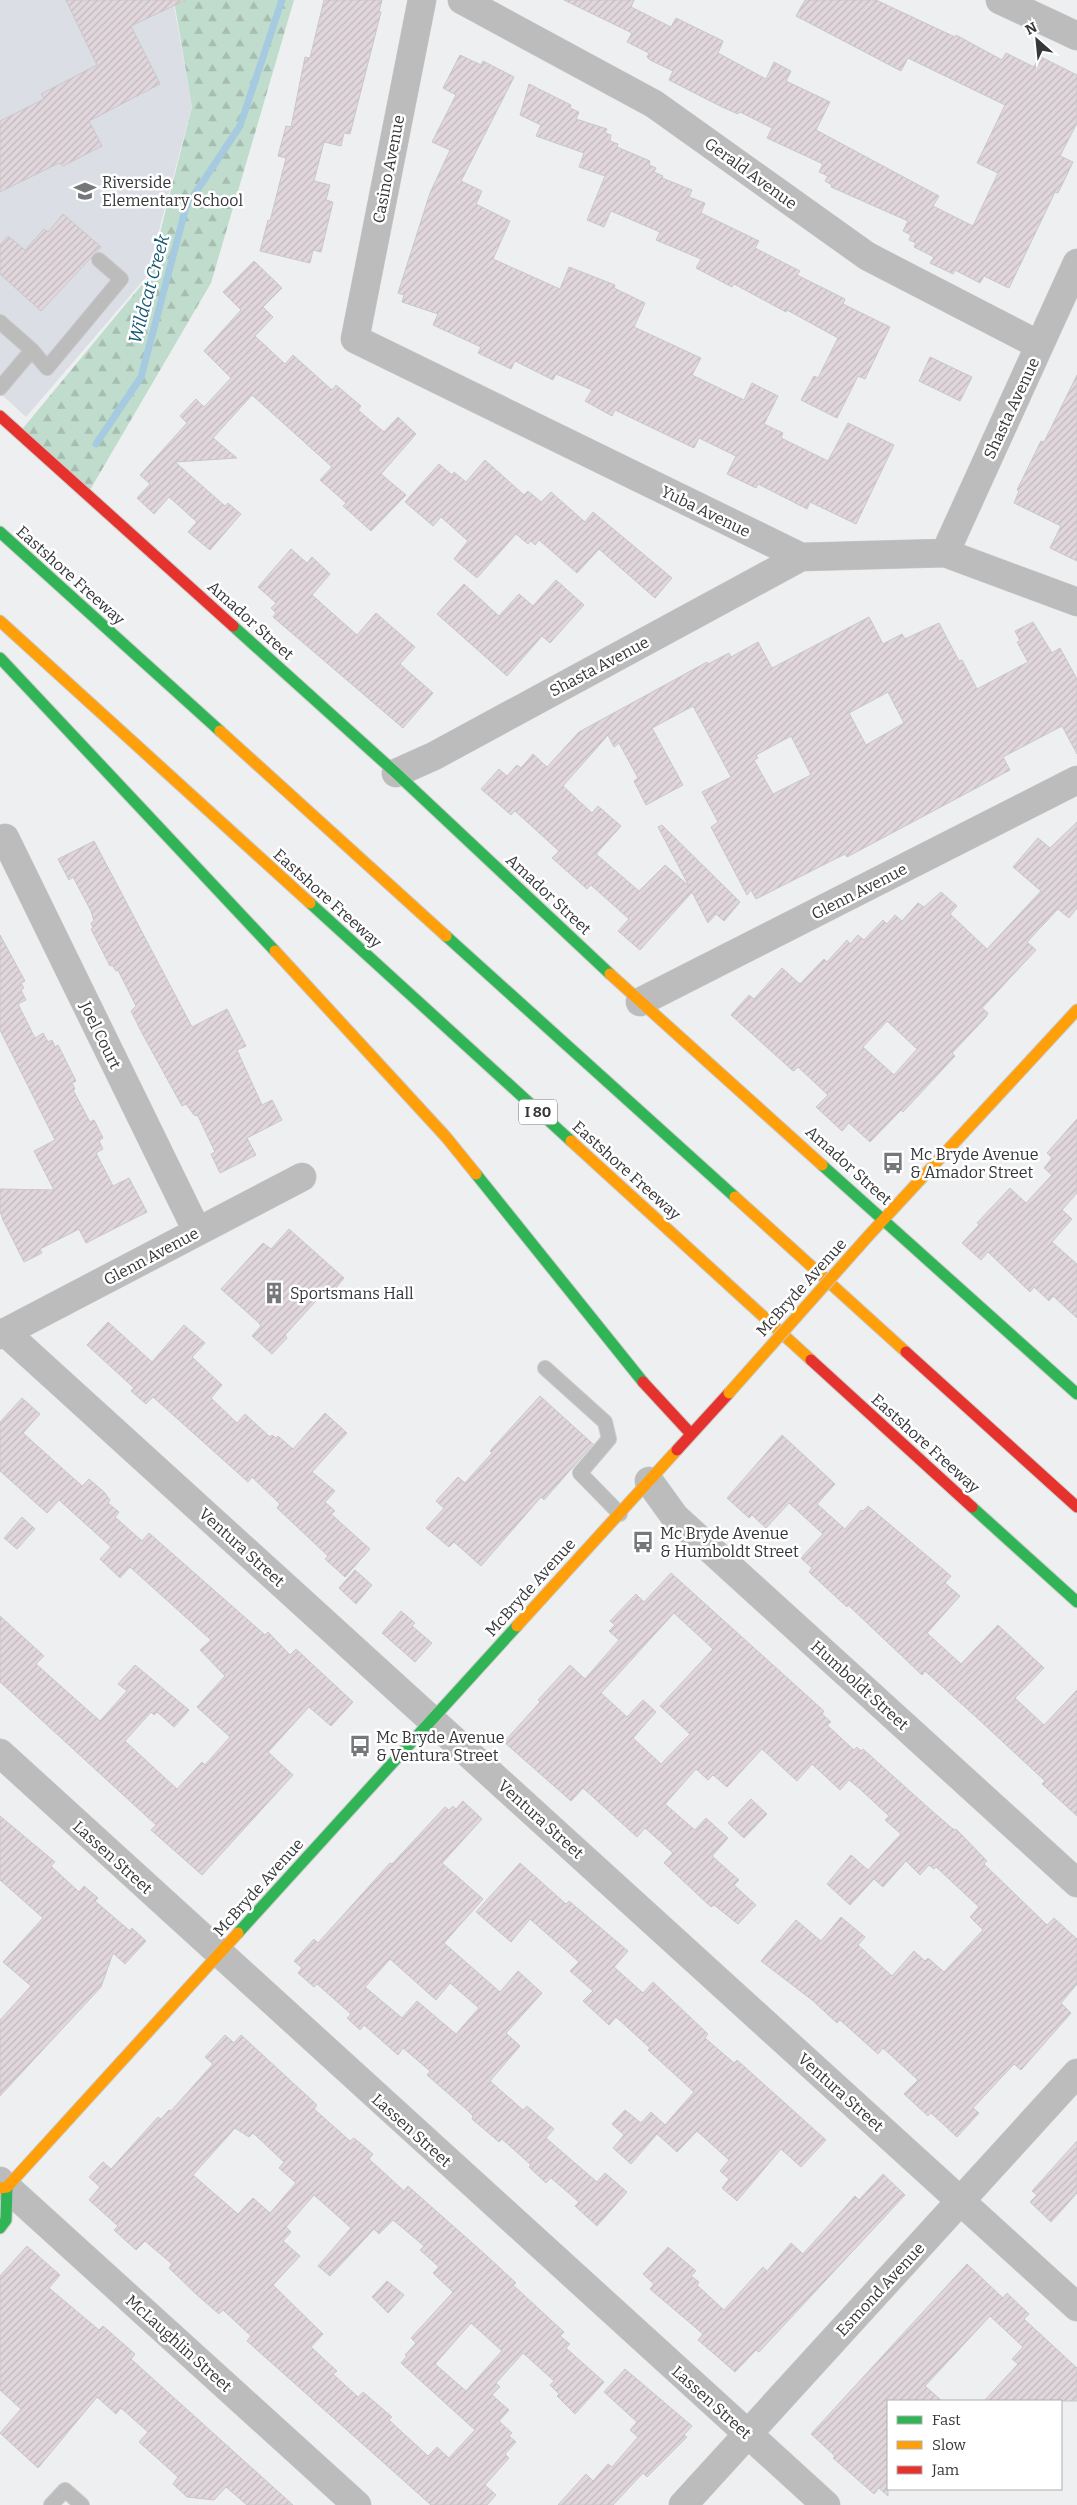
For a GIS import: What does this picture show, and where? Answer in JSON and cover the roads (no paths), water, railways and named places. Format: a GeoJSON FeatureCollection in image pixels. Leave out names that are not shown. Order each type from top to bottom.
{"type":"FeatureCollection","features":[{"type":"Feature","properties":{"kind":"main road","name":"Amador Street"},"geometry":{"type":"LineString","coordinates":[[0,416],[396,773],[640,1002],[884,1218],[1077,1394]]}},
{"type":"Feature","properties":{"kind":"main road","name":"Eastshore Freeway"},"geometry":{"type":"LineString","coordinates":[[0,532],[1077,1507]]}},
{"type":"Feature","properties":{"kind":"main road","name":"Eastshore Freeway"},"geometry":{"type":"LineString","coordinates":[[0,621],[1077,1602]]}},
{"type":"Feature","properties":{"kind":"main road"},"geometry":{"type":"LineString","coordinates":[[0,658],[156,822],[433,1123],[650,1391],[691,1434]]}},
{"type":"Feature","properties":{"kind":"main road","name":"McBryde Avenue"},"geometry":{"type":"LineString","coordinates":[[2,2185],[219,1954],[620,1514],[884,1218],[1077,1010]]}},
{"type":"Feature","properties":{"kind":"main road"},"geometry":{"type":"LineString","coordinates":[[0,2228],[6,2220],[2,2185]]}},
{"type":"Feature","properties":{"kind":"street","name":"Casino Avenue"},"geometry":{"type":"LineString","coordinates":[[355,339],[422,0]]}},
{"type":"Feature","properties":{"kind":"street","name":"Gerald Avenue"},"geometry":{"type":"LineString","coordinates":[[462,0],[654,104],[867,256],[1039,345]]}},
{"type":"Feature","properties":{"kind":"street"},"geometry":{"type":"LineString","coordinates":[[1000,0],[1077,36]]}},
{"type":"Feature","properties":{"kind":"street","name":"Shasta Avenue"},"geometry":{"type":"LineString","coordinates":[[945,553],[1077,263]]}},
{"type":"Feature","properties":{"kind":"street","name":"Yuba Avenue"},"geometry":{"type":"LineString","coordinates":[[355,339],[801,557],[945,553],[1077,602]]}},
{"type":"Feature","properties":{"kind":"street","name":"Shasta Avenue"},"geometry":{"type":"LineString","coordinates":[[396,773],[434,756],[801,557]]}},
{"type":"Feature","properties":{"kind":"street","name":"Glenn Avenue"},"geometry":{"type":"LineString","coordinates":[[640,1002],[1077,780]]}},
{"type":"Feature","properties":{"kind":"street","name":"Joel Court"},"geometry":{"type":"LineString","coordinates":[[4,838],[197,1231]]}},
{"type":"Feature","properties":{"kind":"street","name":"Glenn Avenue"},"geometry":{"type":"LineString","coordinates":[[3,1334],[302,1177]]}},
{"type":"Feature","properties":{"kind":"street","name":"Ventura Street"},"geometry":{"type":"LineString","coordinates":[[3,1334],[432,1720],[1077,2307]]}},
{"type":"Feature","properties":{"kind":"street","name":"Humboldt Street"},"geometry":{"type":"LineString","coordinates":[[649,1481],[675,1517],[1077,1883]]}},
{"type":"Feature","properties":{"kind":"street","name":"Lassen Street"},"geometry":{"type":"LineString","coordinates":[[0,1753],[826,2505]]}},
{"type":"Feature","properties":{"kind":"street","name":"Esmond Avenue"},"geometry":{"type":"LineString","coordinates":[[683,2505],[1077,2073]]}},
{"type":"Feature","properties":{"kind":"street","name":"McLaughlin Street"},"geometry":{"type":"LineString","coordinates":[[2,2185],[357,2505]]}},
{"type":"Feature","properties":{"kind":"lane"},"geometry":{"type":"LineString","coordinates":[[0,322],[32,350],[47,368],[120,279],[99,260]]}},
{"type":"Feature","properties":{"kind":"lane"},"geometry":{"type":"LineString","coordinates":[[0,388],[32,350]]}},
{"type":"Feature","properties":{"kind":"lane"},"geometry":{"type":"LineString","coordinates":[[545,1368],[605,1422],[609,1439],[580,1473],[620,1514]]}},
{"type":"Feature","properties":{"kind":"lane"},"geometry":{"type":"LineString","coordinates":[[51,2505],[65,2490],[82,2505]]}},
{"type":"Feature","properties":{"kind":"waterway","name":"Wildcat Creek"},"geometry":{"type":"LineString","coordinates":[[96,444],[141,377],[186,207],[240,126],[282,0]]}},
{"type":"Feature","properties":{"kind":"place","name":"Riverside Elementary School"},"geometry":{"type":"Point","coordinates":[85,191]}},
{"type":"Feature","properties":{"kind":"place","name":"Mc Bryde Avenue & Amador Street"},"geometry":{"type":"Point","coordinates":[893,1163]}},
{"type":"Feature","properties":{"kind":"place","name":"Sportsmans Hall"},"geometry":{"type":"Point","coordinates":[274,1293]}},
{"type":"Feature","properties":{"kind":"place","name":"Mc Bryde Avenue & Humboldt Street"},"geometry":{"type":"Point","coordinates":[643,1542]}},
{"type":"Feature","properties":{"kind":"place","name":"Mc Bryde Avenue & Ventura Street"},"geometry":{"type":"Point","coordinates":[360,1746]}}]}
